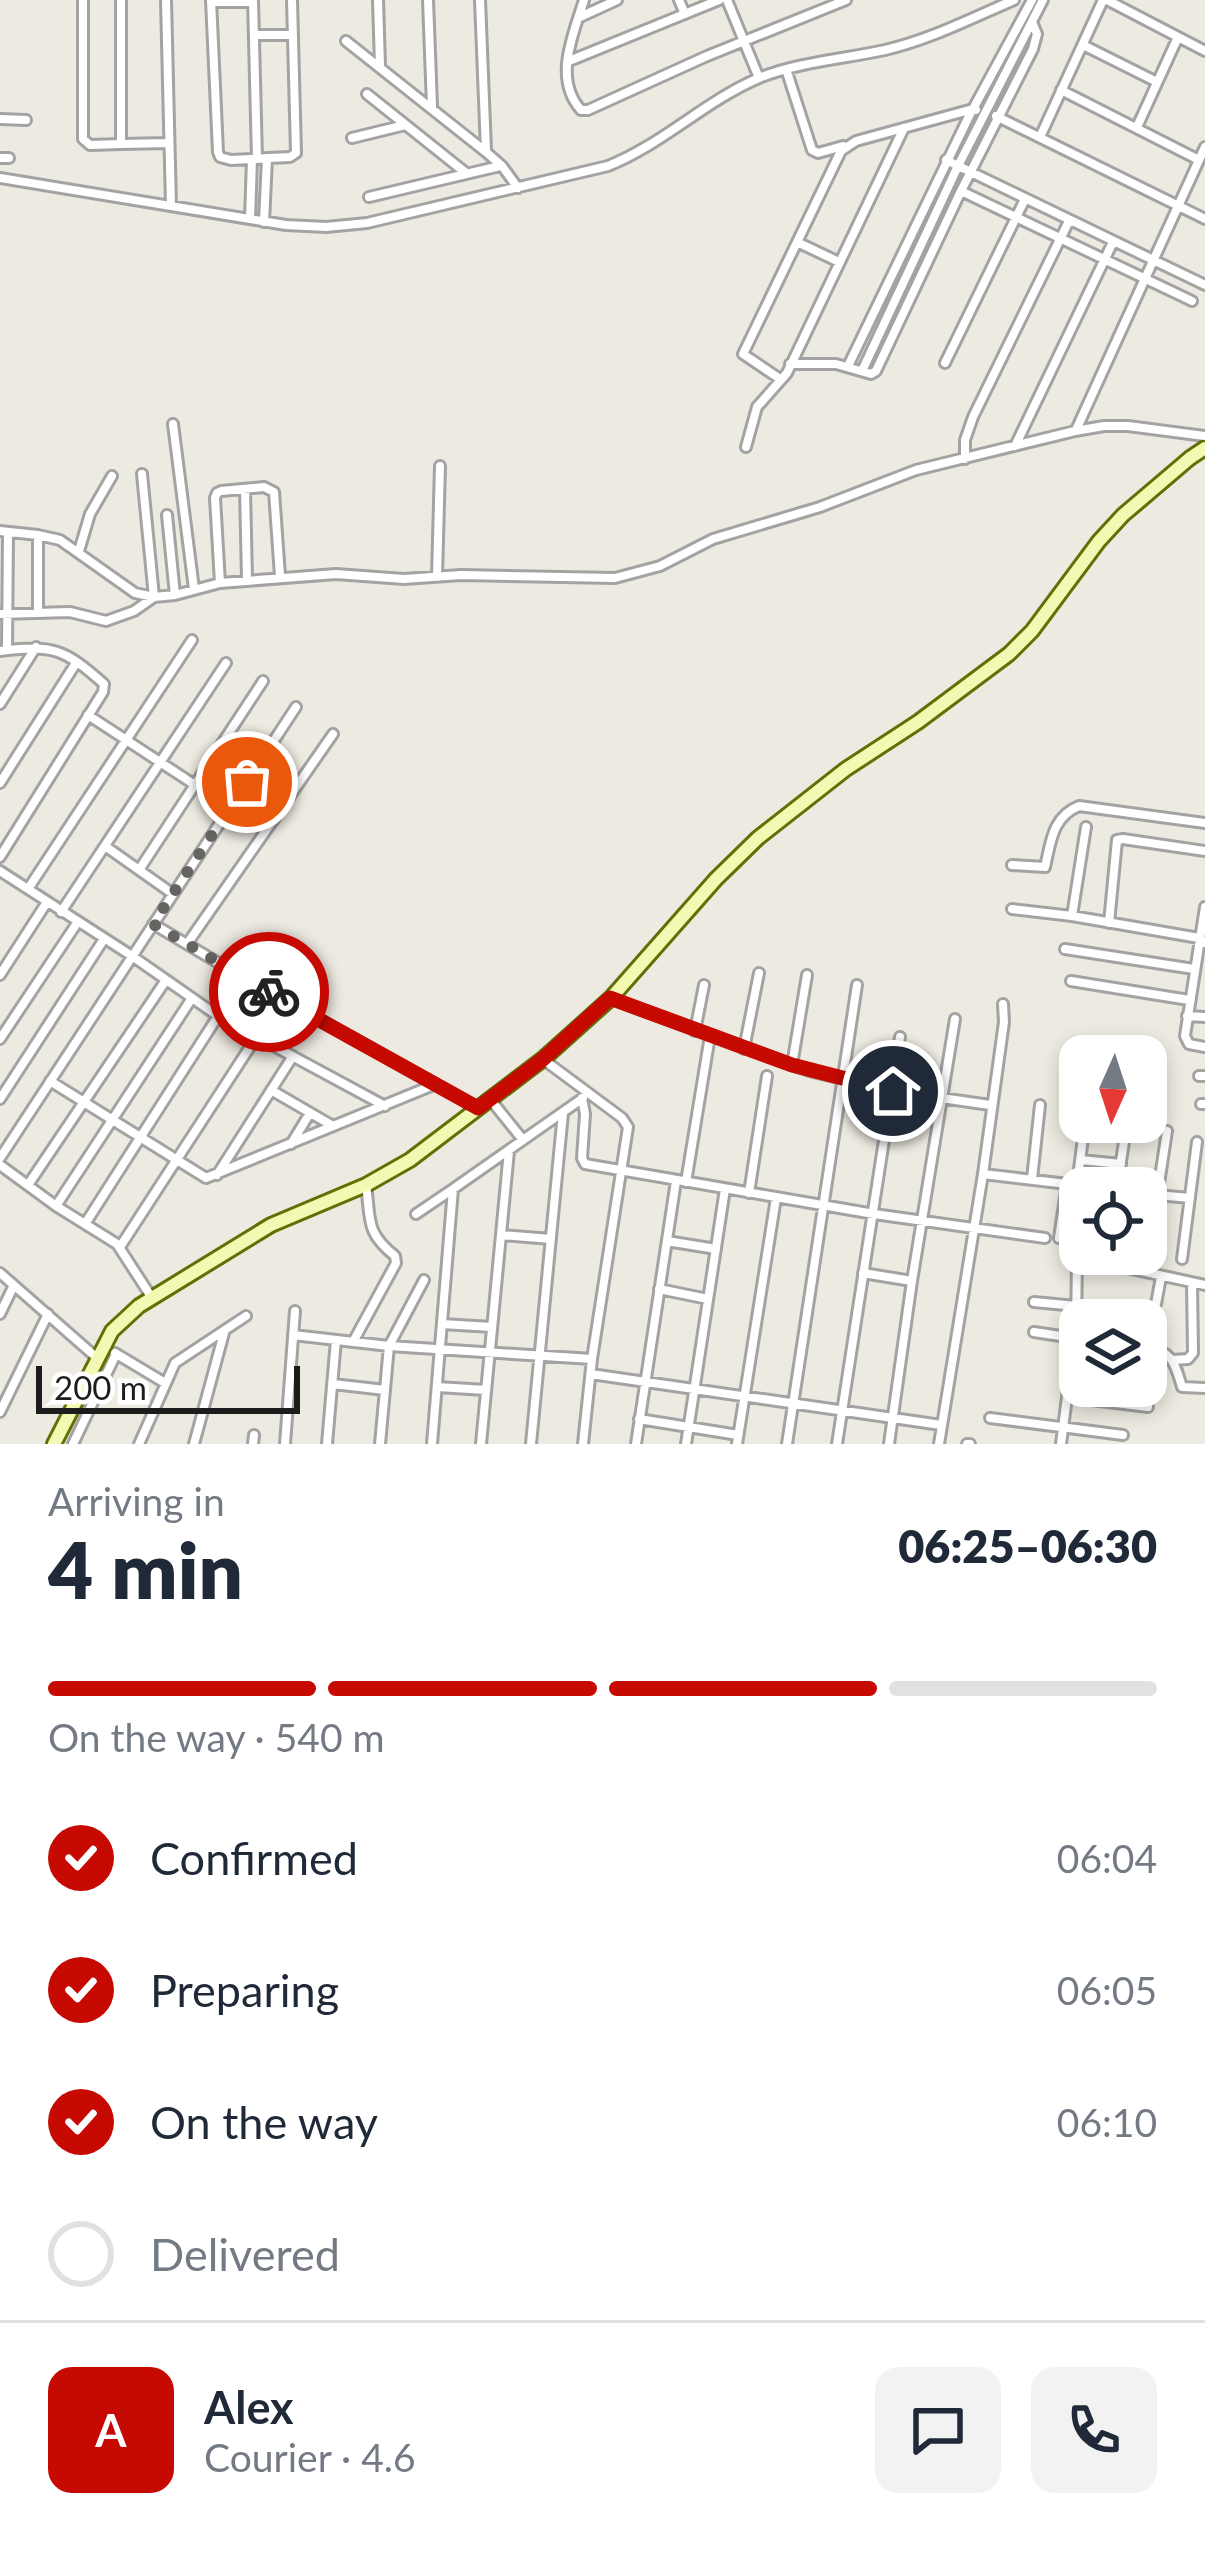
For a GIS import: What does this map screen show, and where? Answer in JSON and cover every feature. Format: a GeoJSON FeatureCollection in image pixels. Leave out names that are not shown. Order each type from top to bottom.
{"type":"FeatureCollection","features":[{"type":"Feature","properties":{"kind":"main road"},"geometry":{"type":"LineString","coordinates":[[54,1444],[112,1331],[152,1298],[271,1225],[366,1185],[410,1160],[543,1059],[610,998],[716,879],[788,812],[1009,654],[1032,631],[1099,541],[1152,489],[1205,448]]}},
{"type":"Feature","properties":{"kind":"street"},"geometry":{"type":"LineString","coordinates":[[83,0],[83,139],[90,145],[169,142]]}},
{"type":"Feature","properties":{"kind":"street"},"geometry":{"type":"LineString","coordinates":[[121,0],[121,144]]}},
{"type":"Feature","properties":{"kind":"street"},"geometry":{"type":"LineString","coordinates":[[166,0],[170,206]]}},
{"type":"Feature","properties":{"kind":"street"},"geometry":{"type":"LineString","coordinates":[[264,222],[259,159],[253,1],[211,1],[218,152],[224,159],[259,159],[290,158],[296,153],[292,0]]}},
{"type":"Feature","properties":{"kind":"street"},"geometry":{"type":"LineString","coordinates":[[378,0],[380,68]]}},
{"type":"Feature","properties":{"kind":"street"},"geometry":{"type":"LineString","coordinates":[[428,0],[432,108]]}},
{"type":"Feature","properties":{"kind":"street"},"geometry":{"type":"LineString","coordinates":[[480,0],[486,152]]}},
{"type":"Feature","properties":{"kind":"street"},"geometry":{"type":"LineString","coordinates":[[584,0],[568,62],[568,90],[580,110],[847,0]]}},
{"type":"Feature","properties":{"kind":"street"},"geometry":{"type":"LineString","coordinates":[[578,17],[617,0]]}},
{"type":"Feature","properties":{"kind":"street"},"geometry":{"type":"LineString","coordinates":[[680,0],[685,14]]}},
{"type":"Feature","properties":{"kind":"street"},"geometry":{"type":"LineString","coordinates":[[568,62],[723,0],[759,78]]}},
{"type":"Feature","properties":{"kind":"street"},"geometry":{"type":"LineString","coordinates":[[0,178],[264,222],[326,227],[367,224],[608,166],[635,155],[723,96],[759,78],[890,49],[1014,0]]}},
{"type":"Feature","properties":{"kind":"street"},"geometry":{"type":"LineString","coordinates":[[848,367],[946,160],[1032,0]]}},
{"type":"Feature","properties":{"kind":"street"},"geometry":{"type":"LineString","coordinates":[[862,371],[958,166],[1043,0]]}},
{"type":"Feature","properties":{"kind":"street"},"geometry":{"type":"LineString","coordinates":[[1040,137],[1105,0],[1205,51]]}},
{"type":"Feature","properties":{"kind":"street"},"geometry":{"type":"LineString","coordinates":[[790,364],[826,362],[874,373],[879,367],[1036,41],[1032,22]]}},
{"type":"Feature","properties":{"kind":"street"},"geometry":{"type":"LineString","coordinates":[[254,35],[293,35]]}},
{"type":"Feature","properties":{"kind":"street"},"geometry":{"type":"LineString","coordinates":[[1137,127],[1178,37]]}},
{"type":"Feature","properties":{"kind":"street"},"geometry":{"type":"LineString","coordinates":[[346,41],[486,152],[518,188]]}},
{"type":"Feature","properties":{"kind":"street"},"geometry":{"type":"LineString","coordinates":[[1082,45],[1157,82]]}},
{"type":"Feature","properties":{"kind":"street"},"geometry":{"type":"LineString","coordinates":[[786,69],[812,150],[818,153],[973,109],[1205,218]]}},
{"type":"Feature","properties":{"kind":"street"},"geometry":{"type":"LineString","coordinates":[[1061,90],[1199,160]]}},
{"type":"Feature","properties":{"kind":"street"},"geometry":{"type":"LineString","coordinates":[[367,94],[467,174]]}},
{"type":"Feature","properties":{"kind":"street"},"geometry":{"type":"LineString","coordinates":[[0,118],[26,120]]}},
{"type":"Feature","properties":{"kind":"street"},"geometry":{"type":"LineString","coordinates":[[352,138],[406,125]]}},
{"type":"Feature","properties":{"kind":"street"},"geometry":{"type":"LineString","coordinates":[[746,447],[757,407],[790,364],[904,127]]}},
{"type":"Feature","properties":{"kind":"street"},"geometry":{"type":"LineString","coordinates":[[780,379],[743,354],[837,157],[847,145]]}},
{"type":"Feature","properties":{"kind":"street"},"geometry":{"type":"LineString","coordinates":[[1076,431],[1205,147]]}},
{"type":"Feature","properties":{"kind":"street"},"geometry":{"type":"LineString","coordinates":[[250,219],[259,159]]}},
{"type":"Feature","properties":{"kind":"street"},"geometry":{"type":"LineString","coordinates":[[946,160],[1205,285]]}},
{"type":"Feature","properties":{"kind":"street"},"geometry":{"type":"LineString","coordinates":[[369,197],[502,166]]}},
{"type":"Feature","properties":{"kind":"street"},"geometry":{"type":"LineString","coordinates":[[961,191],[1192,301]]}},
{"type":"Feature","properties":{"kind":"street"},"geometry":{"type":"LineString","coordinates":[[945,363],[1025,199]]}},
{"type":"Feature","properties":{"kind":"street"},"geometry":{"type":"LineString","coordinates":[[965,459],[973,417],[1069,221]]}},
{"type":"Feature","properties":{"kind":"street"},"geometry":{"type":"LineString","coordinates":[[797,242],[839,262]]}},
{"type":"Feature","properties":{"kind":"street"},"geometry":{"type":"LineString","coordinates":[[1015,448],[1113,242]]}},
{"type":"Feature","properties":{"kind":"street"},"geometry":{"type":"LineString","coordinates":[[173,424],[194,590]]}},
{"type":"Feature","properties":{"kind":"street"},"geometry":{"type":"LineString","coordinates":[[0,857],[104,684],[59,651],[36,647],[3,651],[4,532],[60,540],[135,593],[154,597],[247,579],[336,574],[404,579],[600,578],[638,574],[713,539],[820,507],[916,470],[1076,431],[1128,425],[1205,436]]}},
{"type":"Feature","properties":{"kind":"street"},"geometry":{"type":"LineString","coordinates":[[437,576],[440,466]]}},
{"type":"Feature","properties":{"kind":"street"},"geometry":{"type":"LineString","coordinates":[[142,474],[154,597]]}},
{"type":"Feature","properties":{"kind":"street"},"geometry":{"type":"LineString","coordinates":[[79,551],[90,514],[112,476]]}},
{"type":"Feature","properties":{"kind":"street"},"geometry":{"type":"LineString","coordinates":[[220,583],[217,493],[244,489],[274,492],[280,577]]}},
{"type":"Feature","properties":{"kind":"street"},"geometry":{"type":"LineString","coordinates":[[244,489],[247,579]]}},
{"type":"Feature","properties":{"kind":"street"},"geometry":{"type":"LineString","coordinates":[[167,515],[175,595]]}},
{"type":"Feature","properties":{"kind":"street"},"geometry":{"type":"LineString","coordinates":[[38,535],[38,612]]}},
{"type":"Feature","properties":{"kind":"street"},"geometry":{"type":"LineString","coordinates":[[3,614],[70,612],[106,621],[154,597]]}},
{"type":"Feature","properties":{"kind":"street"},"geometry":{"type":"LineString","coordinates":[[28,889],[192,640]]}},
{"type":"Feature","properties":{"kind":"street"},"geometry":{"type":"LineString","coordinates":[[0,704],[36,647]]}},
{"type":"Feature","properties":{"kind":"street"},"geometry":{"type":"LineString","coordinates":[[0,783],[76,663]]}},
{"type":"Feature","properties":{"kind":"street"},"geometry":{"type":"LineString","coordinates":[[61,912],[226,663]]}},
{"type":"Feature","properties":{"kind":"street"},"geometry":{"type":"LineString","coordinates":[[139,870],[263,681]]}},
{"type":"Feature","properties":{"kind":"street"},"geometry":{"type":"LineString","coordinates":[[152,1298],[120,1247],[0,1162],[296,707]]}},
{"type":"Feature","properties":{"kind":"street"},"geometry":{"type":"LineString","coordinates":[[88,715],[195,785]]}},
{"type":"Feature","properties":{"kind":"street"},"geometry":{"type":"LineString","coordinates":[[187,944],[333,734]]}},
{"type":"Feature","properties":{"kind":"street"},"geometry":{"type":"LineString","coordinates":[[1012,865],[1045,867],[1057,824],[1079,806],[1205,823]]}},
{"type":"Feature","properties":{"kind":"street"},"geometry":{"type":"LineString","coordinates":[[1072,916],[1086,827]]}},
{"type":"Feature","properties":{"kind":"street"},"geometry":{"type":"LineString","coordinates":[[1108,923],[1117,840],[1205,850]]}},
{"type":"Feature","properties":{"kind":"street"},"geometry":{"type":"LineString","coordinates":[[105,846],[173,893]]}},
{"type":"Feature","properties":{"kind":"street"},"geometry":{"type":"LineString","coordinates":[[0,871],[218,1016],[385,1106]]}},
{"type":"Feature","properties":{"kind":"street"},"geometry":{"type":"LineString","coordinates":[[0,975],[47,902]]}},
{"type":"Feature","properties":{"kind":"street"},"geometry":{"type":"LineString","coordinates":[[1205,907],[1186,1041],[1205,1047]]}},
{"type":"Feature","properties":{"kind":"street"},"geometry":{"type":"LineString","coordinates":[[1012,909],[1202,940]]}},
{"type":"Feature","properties":{"kind":"street"},"geometry":{"type":"LineString","coordinates":[[0,1039],[77,923]]}},
{"type":"Feature","properties":{"kind":"street"},"geometry":{"type":"LineString","coordinates":[[153,924],[436,1084],[484,1103],[524,1140]]}},
{"type":"Feature","properties":{"kind":"street"},"geometry":{"type":"LineString","coordinates":[[0,1099],[104,939]]}},
{"type":"Feature","properties":{"kind":"street"},"geometry":{"type":"LineString","coordinates":[[1065,949],[1194,969]]}},
{"type":"Feature","properties":{"kind":"street"},"geometry":{"type":"LineString","coordinates":[[744,1049],[759,973]]}},
{"type":"Feature","properties":{"kind":"street"},"geometry":{"type":"LineString","coordinates":[[792,1065],[807,975]]}},
{"type":"Feature","properties":{"kind":"street"},"geometry":{"type":"LineString","coordinates":[[28,1185],[166,980]]}},
{"type":"Feature","properties":{"kind":"street"},"geometry":{"type":"LineString","coordinates":[[1071,981],[1189,1000]]}},
{"type":"Feature","properties":{"kind":"street"},"geometry":{"type":"LineString","coordinates":[[694,1031],[704,985]]}},
{"type":"Feature","properties":{"kind":"street"},"geometry":{"type":"LineString","coordinates":[[787,1444],[857,985]]}},
{"type":"Feature","properties":{"kind":"street"},"geometry":{"type":"LineString","coordinates":[[56,1206],[192,998]]}},
{"type":"Feature","properties":{"kind":"street"},"geometry":{"type":"LineString","coordinates":[[610,998],[744,1049],[843,1080],[990,1105]]}},
{"type":"Feature","properties":{"kind":"street"},"geometry":{"type":"LineString","coordinates":[[939,1444],[983,1174],[1003,1004]]}},
{"type":"Feature","properties":{"kind":"street"},"geometry":{"type":"LineString","coordinates":[[85,1224],[218,1016]]}},
{"type":"Feature","properties":{"kind":"street"},"geometry":{"type":"LineString","coordinates":[[1187,1016],[1205,1017]]}},
{"type":"Feature","properties":{"kind":"street"},"geometry":{"type":"LineString","coordinates":[[889,1444],[955,1019]]}},
{"type":"Feature","properties":{"kind":"street"},"geometry":{"type":"LineString","coordinates":[[120,1247],[257,1036]]}},
{"type":"Feature","properties":{"kind":"street"},"geometry":{"type":"LineString","coordinates":[[635,1444],[667,1240],[710,1036]]}},
{"type":"Feature","properties":{"kind":"street"},"geometry":{"type":"LineString","coordinates":[[837,1444],[900,1037]]}},
{"type":"Feature","properties":{"kind":"street"},"geometry":{"type":"LineString","coordinates":[[216,1176],[294,1056]]}},
{"type":"Feature","properties":{"kind":"street"},"geometry":{"type":"LineString","coordinates":[[543,1059],[628,1127],[583,1444]]}},
{"type":"Feature","properties":{"kind":"street"},"geometry":{"type":"LineString","coordinates":[[749,1193],[767,1076]]}},
{"type":"Feature","properties":{"kind":"street"},"geometry":{"type":"LineString","coordinates":[[50,1082],[202,1178],[436,1084]]}},
{"type":"Feature","properties":{"kind":"street"},"geometry":{"type":"LineString","coordinates":[[271,1090],[335,1127]]}},
{"type":"Feature","properties":{"kind":"street"},"geometry":{"type":"LineString","coordinates":[[416,1214],[586,1096]]}},
{"type":"Feature","properties":{"kind":"street"},"geometry":{"type":"LineString","coordinates":[[586,1096],[583,1162],[824,1206],[1045,1238]]}},
{"type":"Feature","properties":{"kind":"street"},"geometry":{"type":"LineString","coordinates":[[1032,1179],[1040,1105]]}},
{"type":"Feature","properties":{"kind":"street"},"geometry":{"type":"LineString","coordinates":[[531,1444],[563,1112]]}},
{"type":"Feature","properties":{"kind":"street"},"geometry":{"type":"LineString","coordinates":[[290,1145],[310,1113]]}},
{"type":"Feature","properties":{"kind":"street"},"geometry":{"type":"LineString","coordinates":[[1182,1259],[1197,1142]]}},
{"type":"Feature","properties":{"kind":"street"},"geometry":{"type":"LineString","coordinates":[[1078,1167],[1083,1143]]}},
{"type":"Feature","properties":{"kind":"street"},"geometry":{"type":"LineString","coordinates":[[1120,1167],[1124,1143]]}},
{"type":"Feature","properties":{"kind":"street"},"geometry":{"type":"LineString","coordinates":[[481,1444],[509,1149]]}},
{"type":"Feature","properties":{"kind":"street"},"geometry":{"type":"LineString","coordinates":[[1081,1160],[1121,1164]]}},
{"type":"Feature","properties":{"kind":"street"},"geometry":{"type":"LineString","coordinates":[[983,1174],[1059,1182]]}},
{"type":"Feature","properties":{"kind":"street"},"geometry":{"type":"LineString","coordinates":[[352,1342],[396,1263],[373,1233],[366,1185]]}},
{"type":"Feature","properties":{"kind":"street"},"geometry":{"type":"LineString","coordinates":[[432,1444],[453,1189]]}},
{"type":"Feature","properties":{"kind":"street"},"geometry":{"type":"LineString","coordinates":[[686,1444],[725,1189]]}},
{"type":"Feature","properties":{"kind":"street"},"geometry":{"type":"LineString","coordinates":[[1167,1196],[1190,1198]]}},
{"type":"Feature","properties":{"kind":"street"},"geometry":{"type":"LineString","coordinates":[[639,1419],[738,1439],[776,1198]]}},
{"type":"Feature","properties":{"kind":"street"},"geometry":{"type":"LineString","coordinates":[[501,1235],[551,1239]]}},
{"type":"Feature","properties":{"kind":"street"},"geometry":{"type":"LineString","coordinates":[[667,1240],[716,1249]]}},
{"type":"Feature","properties":{"kind":"street"},"geometry":{"type":"LineString","coordinates":[[1076,1299],[1080,1260],[1205,1285]]}},
{"type":"Feature","properties":{"kind":"street"},"geometry":{"type":"LineString","coordinates":[[0,1273],[100,1352],[116,1354],[165,1383]]}},
{"type":"Feature","properties":{"kind":"street"},"geometry":{"type":"LineString","coordinates":[[863,1273],[912,1281]]}},
{"type":"Feature","properties":{"kind":"street"},"geometry":{"type":"LineString","coordinates":[[1157,1299],[1162,1277]]}},
{"type":"Feature","properties":{"kind":"street"},"geometry":{"type":"LineString","coordinates":[[380,1444],[389,1346],[424,1280]]}},
{"type":"Feature","properties":{"kind":"street"},"geometry":{"type":"LineString","coordinates":[[1174,1360],[1188,1359],[1193,1353],[1192,1283]]}},
{"type":"Feature","properties":{"kind":"street"},"geometry":{"type":"LineString","coordinates":[[0,1314],[14,1285]]}},
{"type":"Feature","properties":{"kind":"street"},"geometry":{"type":"LineString","coordinates":[[659,1289],[708,1299]]}},
{"type":"Feature","properties":{"kind":"street"},"geometry":{"type":"LineString","coordinates":[[1034,1302],[1059,1304]]}},
{"type":"Feature","properties":{"kind":"street"},"geometry":{"type":"LineString","coordinates":[[285,1444],[295,1311]]}},
{"type":"Feature","properties":{"kind":"street"},"geometry":{"type":"LineString","coordinates":[[0,1412],[48,1314]]}},
{"type":"Feature","properties":{"kind":"street"},"geometry":{"type":"LineString","coordinates":[[139,1444],[175,1363],[247,1316]]}},
{"type":"Feature","properties":{"kind":"street"},"geometry":{"type":"LineString","coordinates":[[442,1324],[492,1327]]}},
{"type":"Feature","properties":{"kind":"street"},"geometry":{"type":"LineString","coordinates":[[194,1444],[224,1331]]}},
{"type":"Feature","properties":{"kind":"street"},"geometry":{"type":"LineString","coordinates":[[1034,1332],[1059,1336]]}},
{"type":"Feature","properties":{"kind":"street"},"geometry":{"type":"LineString","coordinates":[[293,1335],[389,1346],[592,1358]]}},
{"type":"Feature","properties":{"kind":"street"},"geometry":{"type":"LineString","coordinates":[[327,1444],[336,1340]]}},
{"type":"Feature","properties":{"kind":"street"},"geometry":{"type":"LineString","coordinates":[[73,1444],[116,1354]]}},
{"type":"Feature","properties":{"kind":"street"},"geometry":{"type":"LineString","coordinates":[[1167,1354],[1174,1360],[1182,1387],[1205,1388]]}},
{"type":"Feature","properties":{"kind":"street"},"geometry":{"type":"LineString","coordinates":[[591,1374],[941,1425]]}},
{"type":"Feature","properties":{"kind":"street"},"geometry":{"type":"LineString","coordinates":[[332,1384],[385,1390]]}},
{"type":"Feature","properties":{"kind":"street"},"geometry":{"type":"LineString","coordinates":[[436,1387],[486,1390]]}},
{"type":"Feature","properties":{"kind":"street"},"geometry":{"type":"LineString","coordinates":[[1061,1444],[1066,1407]]}},
{"type":"Feature","properties":{"kind":"street"},"geometry":{"type":"LineString","coordinates":[[989,1418],[1124,1435]]}},
{"type":"Feature","properties":{"kind":"way so far"},"geometry":{"type":"LineString","coordinates":[[247,782],[153,924],[269,992]]}},
{"type":"Feature","properties":{"kind":"route"},"geometry":{"type":"LineString","coordinates":[[269,992],[478,1108],[543,1059],[610,998],[792,1065],[893,1091]]}}]}
